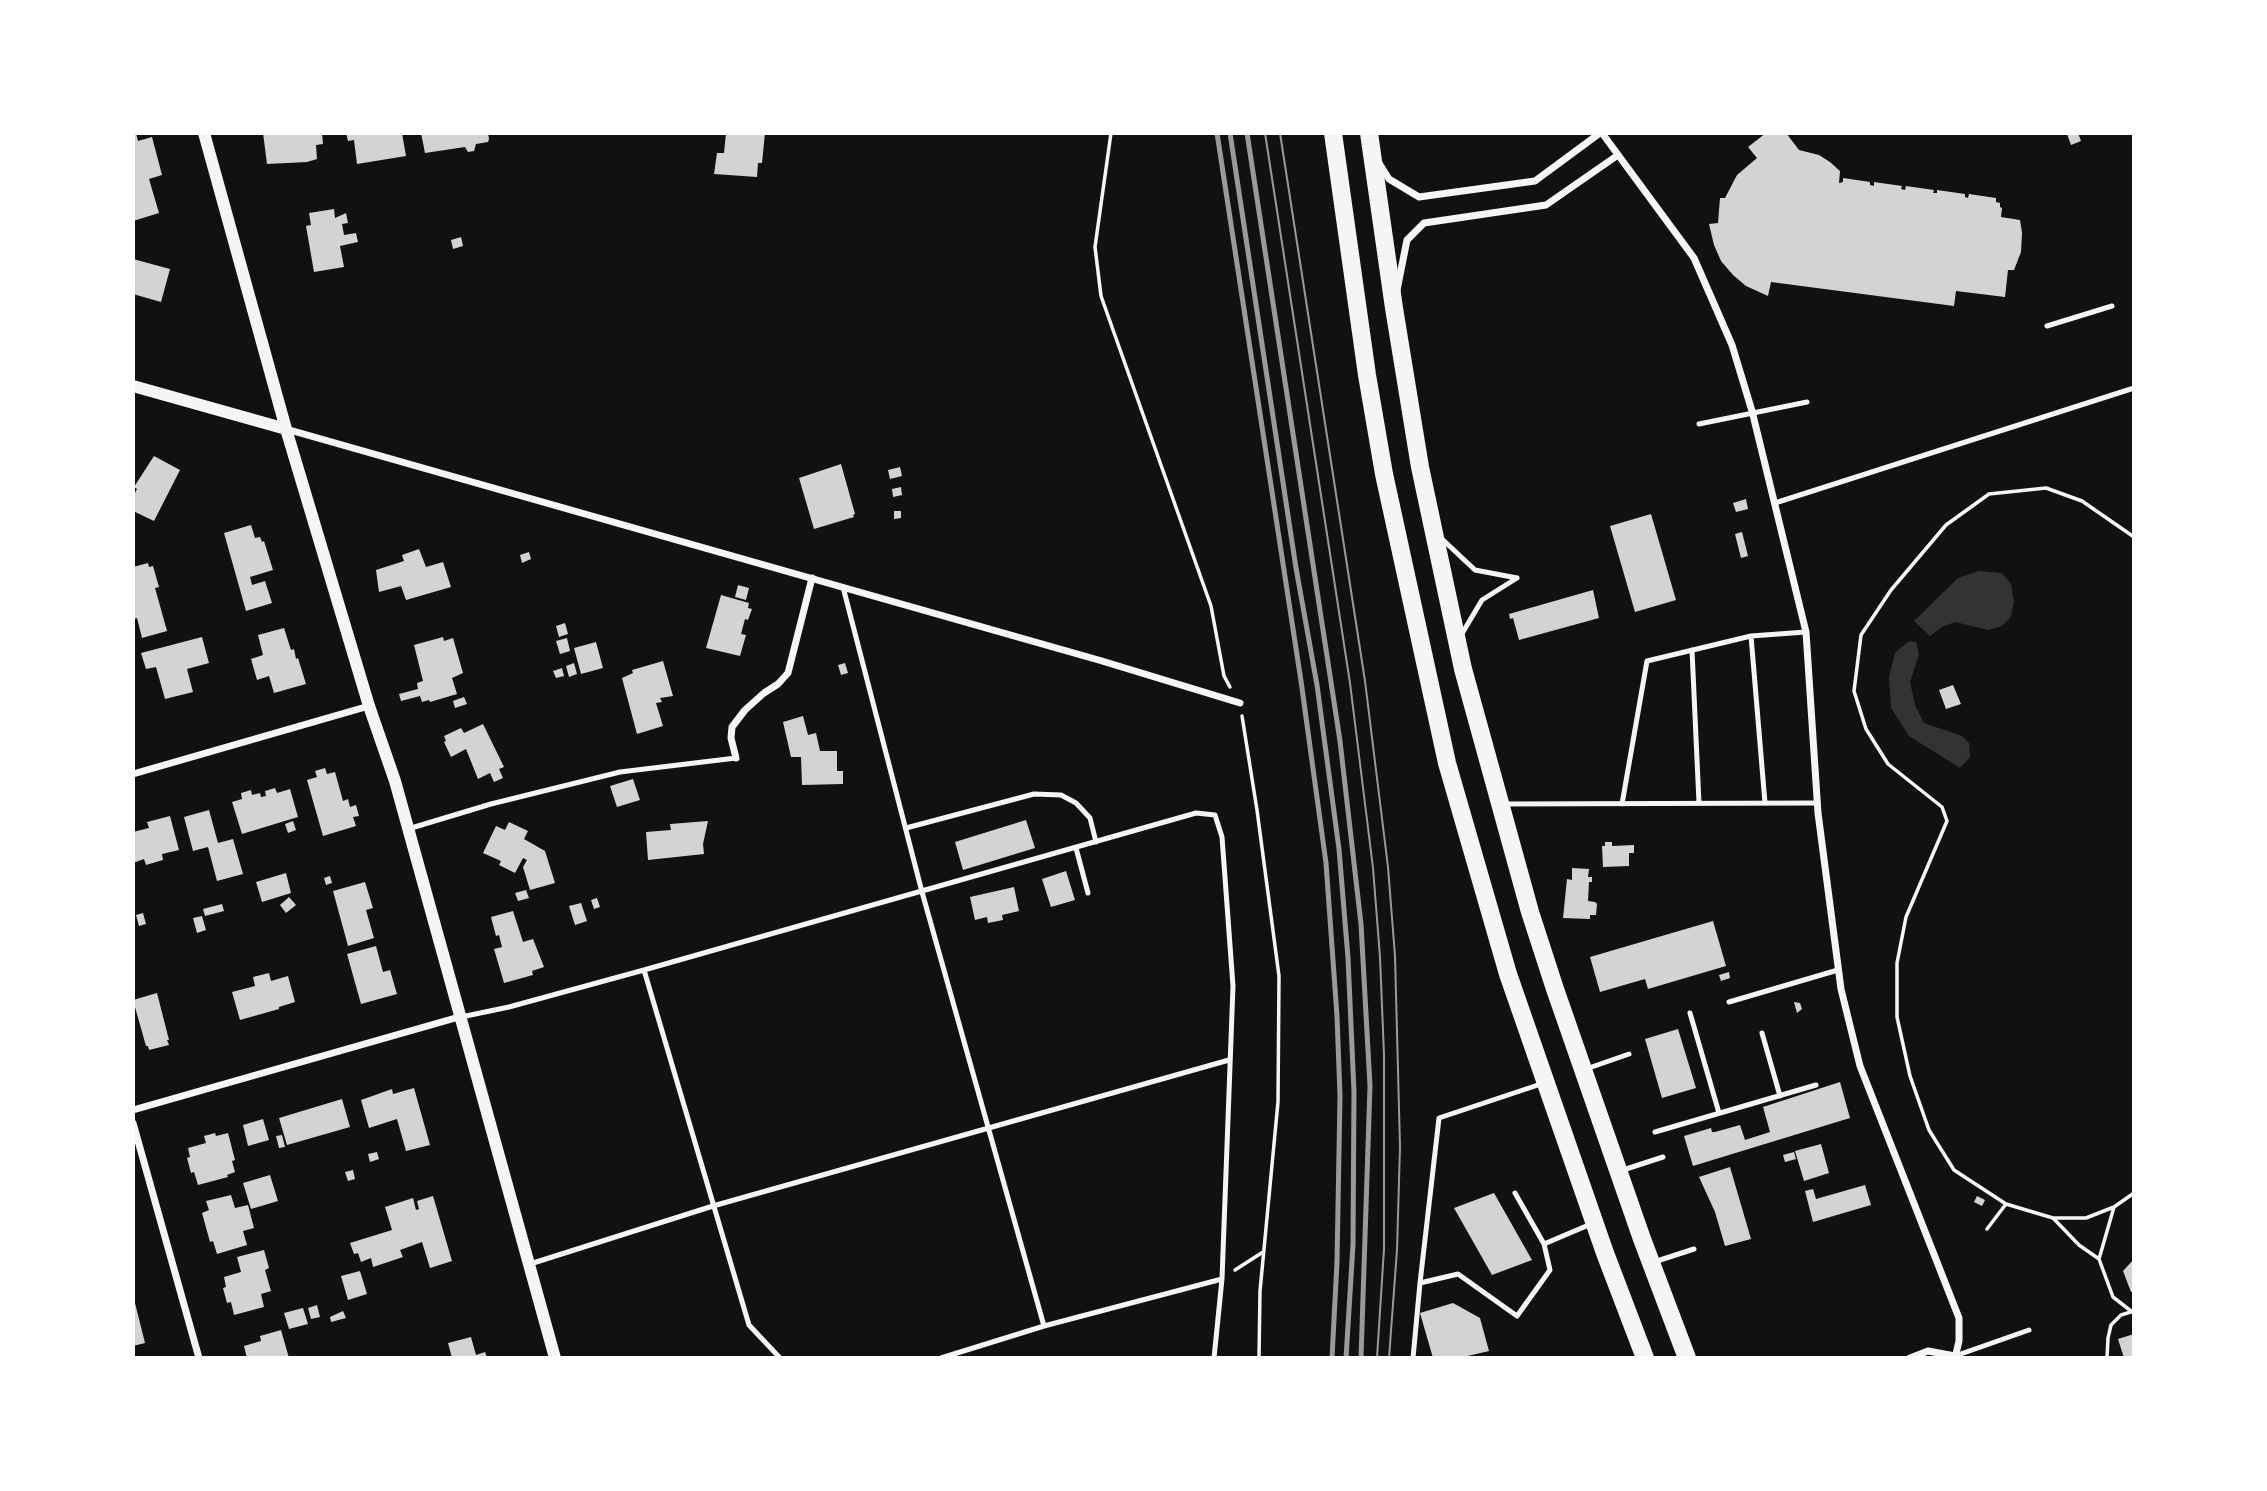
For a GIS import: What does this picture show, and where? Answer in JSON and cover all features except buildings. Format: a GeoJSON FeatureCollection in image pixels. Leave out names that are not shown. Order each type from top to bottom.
{"type":"FeatureCollection","features":[{"type":"Feature","properties":{"kind":"highway"},"geometry":{"type":"LineString","coordinates":[[1333,133],[1367,375],[1384,474],[1447,763],[1508,974],[1594,1223],[1645,1358]]}},
{"type":"Feature","properties":{"kind":"highway"},"geometry":{"type":"LineString","coordinates":[[1370,141],[1420,467],[1457,643],[1530,912],[1618,1171],[1687,1358]]}},
{"type":"Feature","properties":{"kind":"street"},"geometry":{"type":"LineString","coordinates":[[204,133],[286,429],[369,706],[395,781],[555,1358]]}},
{"type":"Feature","properties":{"kind":"street"},"geometry":{"type":"LineString","coordinates":[[1370,141],[1389,179],[1419,197],[1535,181],[1601,133],[1694,258],[1732,345],[1752,411],[1806,632],[1817,803],[1838,970],[1860,1066],[1959,1318],[1959,1341],[1955,1357],[1928,1351],[1910,1358]]}},
{"type":"Feature","properties":{"kind":"street"},"geometry":{"type":"LineString","coordinates":[[1394,308],[1407,240],[1424,223],[1546,205],[1618,155]]}},
{"type":"Feature","properties":{"kind":"street"},"geometry":{"type":"LineString","coordinates":[[133,386],[812,578],[1240,703]]}},
{"type":"Feature","properties":{"kind":"street"},"geometry":{"type":"LineString","coordinates":[[737,758],[731,738],[732,727],[745,710],[788,673],[812,578]]}},
{"type":"Feature","properties":{"kind":"street"},"geometry":{"type":"LineString","coordinates":[[133,772],[369,706]]}},
{"type":"Feature","properties":{"kind":"street"},"geometry":{"type":"LineString","coordinates":[[133,1110],[459,1017]]}},
{"type":"Feature","properties":{"kind":"street"},"geometry":{"type":"LineString","coordinates":[[133,1123],[200,1358]]}},
{"type":"Feature","properties":{"kind":"lane"},"geometry":{"type":"LineString","coordinates":[[2047,326],[2112,306]]}},
{"type":"Feature","properties":{"kind":"lane"},"geometry":{"type":"LineString","coordinates":[[1775,503],[2134,388]]}},
{"type":"Feature","properties":{"kind":"lane"},"geometry":{"type":"LineString","coordinates":[[1699,424],[1752,411],[1807,402]]}},
{"type":"Feature","properties":{"kind":"lane"},"geometry":{"type":"LineString","coordinates":[[1433,531],[1475,570],[1517,578],[1482,600],[1457,643]]}},
{"type":"Feature","properties":{"kind":"lane"},"geometry":{"type":"LineString","coordinates":[[843,587],[922,892],[1044,1326]]}},
{"type":"Feature","properties":{"kind":"lane"},"geometry":{"type":"LineString","coordinates":[[1622,804],[1647,661],[1751,636],[1806,632]]}},
{"type":"Feature","properties":{"kind":"lane"},"geometry":{"type":"LineString","coordinates":[[1751,636],[1765,803]]}},
{"type":"Feature","properties":{"kind":"lane"},"geometry":{"type":"LineString","coordinates":[[1692,650],[1699,803]]}},
{"type":"Feature","properties":{"kind":"lane"},"geometry":{"type":"LineString","coordinates":[[408,829],[504,801],[620,772],[737,758]]}},
{"type":"Feature","properties":{"kind":"lane"},"geometry":{"type":"LineString","coordinates":[[906,828],[1034,794],[1060,795],[1076,803],[1090,818],[1096,842]]}},
{"type":"Feature","properties":{"kind":"lane"},"geometry":{"type":"LineString","coordinates":[[1499,804],[1817,803]]}},
{"type":"Feature","properties":{"kind":"lane"},"geometry":{"type":"LineString","coordinates":[[459,1017],[509,1007],[644,971],[1196,813],[1215,815],[1222,836],[1233,986],[1222,1279],[1214,1358]]}},
{"type":"Feature","properties":{"kind":"lane"},"geometry":{"type":"LineString","coordinates":[[1076,848],[1088,893]]}},
{"type":"Feature","properties":{"kind":"lane"},"geometry":{"type":"LineString","coordinates":[[1729,1002],[1838,970]]}},
{"type":"Feature","properties":{"kind":"lane"},"geometry":{"type":"LineString","coordinates":[[644,971],[749,1325],[780,1358]]}},
{"type":"Feature","properties":{"kind":"lane"},"geometry":{"type":"LineString","coordinates":[[1690,1013],[1720,1114]]}},
{"type":"Feature","properties":{"kind":"lane"},"geometry":{"type":"LineString","coordinates":[[1762,1033],[1780,1096]]}},
{"type":"Feature","properties":{"kind":"lane"},"geometry":{"type":"LineString","coordinates":[[1583,1070],[1629,1054]]}},
{"type":"Feature","properties":{"kind":"lane"},"geometry":{"type":"LineString","coordinates":[[529,1264],[713,1206],[1229,1060]]}},
{"type":"Feature","properties":{"kind":"lane"},"geometry":{"type":"LineString","coordinates":[[1413,1358],[1439,1118],[1545,1083]]}},
{"type":"Feature","properties":{"kind":"lane"},"geometry":{"type":"LineString","coordinates":[[1655,1132],[1816,1085]]}},
{"type":"Feature","properties":{"kind":"lane"},"geometry":{"type":"LineString","coordinates":[[1618,1171],[1663,1157]]}},
{"type":"Feature","properties":{"kind":"lane"},"geometry":{"type":"LineString","coordinates":[[1420,1283],[1458,1274],[1517,1316],[1549,1270],[1544,1244],[1515,1193]]}},
{"type":"Feature","properties":{"kind":"lane"},"geometry":{"type":"LineString","coordinates":[[1544,1244],[1594,1223]]}},
{"type":"Feature","properties":{"kind":"lane"},"geometry":{"type":"LineString","coordinates":[[1651,1263],[1694,1249]]}},
{"type":"Feature","properties":{"kind":"lane"},"geometry":{"type":"LineString","coordinates":[[941,1358],[1044,1326],[1222,1279]]}},
{"type":"Feature","properties":{"kind":"lane"},"geometry":{"type":"LineString","coordinates":[[1955,1357],[2029,1330]]}},
{"type":"Feature","properties":{"kind":"path"},"geometry":{"type":"LineString","coordinates":[[1111,133],[1095,247],[1101,296],[1211,606],[1224,676],[1240,703],[1279,976],[1278,1102],[1259,1291],[1259,1358]]}},
{"type":"Feature","properties":{"kind":"path"},"geometry":{"type":"LineString","coordinates":[[2134,537],[2082,500],[2046,488],[1989,494],[1947,525],[1891,590],[1861,635],[1854,691],[1866,729],[1888,764],[1942,807],[1947,821],[1906,916],[1897,963],[1897,1017],[1910,1076],[1929,1130],[1954,1170],[2006,1204],[2053,1218],[2086,1218],[2115,1207],[2134,1193]]}},
{"type":"Feature","properties":{"kind":"path"},"geometry":{"type":"LineString","coordinates":[[1987,1229],[2006,1204]]}},
{"type":"Feature","properties":{"kind":"path"},"geometry":{"type":"LineString","coordinates":[[2099,1259],[2115,1207]]}},
{"type":"Feature","properties":{"kind":"path"},"geometry":{"type":"LineString","coordinates":[[2053,1218],[2079,1245],[2099,1259],[2113,1297],[2133,1311]]}},
{"type":"Feature","properties":{"kind":"path"},"geometry":{"type":"LineString","coordinates":[[1222,1279],[1263,1252]]}},
{"type":"Feature","properties":{"kind":"path"},"geometry":{"type":"LineString","coordinates":[[2107,1358],[2111,1325],[2121,1315],[2133,1311]]}},
{"type":"Feature","properties":{"kind":"shaded area"},"geometry":{"type":"Polygon","coordinates":[[[1979,571],[2002,573],[2011,584],[2014,603],[2010,618],[2002,626],[1988,630],[1955,622],[1930,636],[1914,621],[1958,578],[1979,571]]]}},
{"type":"Feature","properties":{"kind":"shaded area"},"geometry":{"type":"Polygon","coordinates":[[[1909,641],[1916,642],[1919,654],[1910,682],[1915,705],[1924,723],[1962,736],[1969,743],[1970,757],[1960,768],[1909,736],[1891,708],[1889,677],[1895,653],[1909,641]]]}},
{"type":"Feature","properties":{"kind":"tram line"},"geometry":{"type":"LineString","coordinates":[[1265,133],[1350,683],[1373,868],[1384,1055],[1384,1249],[1377,1358]]}},
{"type":"Feature","properties":{"kind":"tram line"},"geometry":{"type":"LineString","coordinates":[[1280,133],[1365,681],[1388,867],[1395,956],[1400,1147],[1397,1250],[1389,1358]]}},
{"type":"Feature","properties":{"kind":"railway"},"geometry":{"type":"LineString","coordinates":[[1217,133],[1301,681],[1326,863],[1340,1096],[1332,1358]]}},
{"type":"Feature","properties":{"kind":"railway"},"geometry":{"type":"LineString","coordinates":[[1230,133],[1296,568],[1317,685],[1339,849],[1348,958],[1354,1092],[1353,1245],[1346,1358]]}},
{"type":"Feature","properties":{"kind":"railway"},"geometry":{"type":"LineString","coordinates":[[1247,133],[1340,741],[1361,924],[1370,1086],[1361,1358]]}}]}
